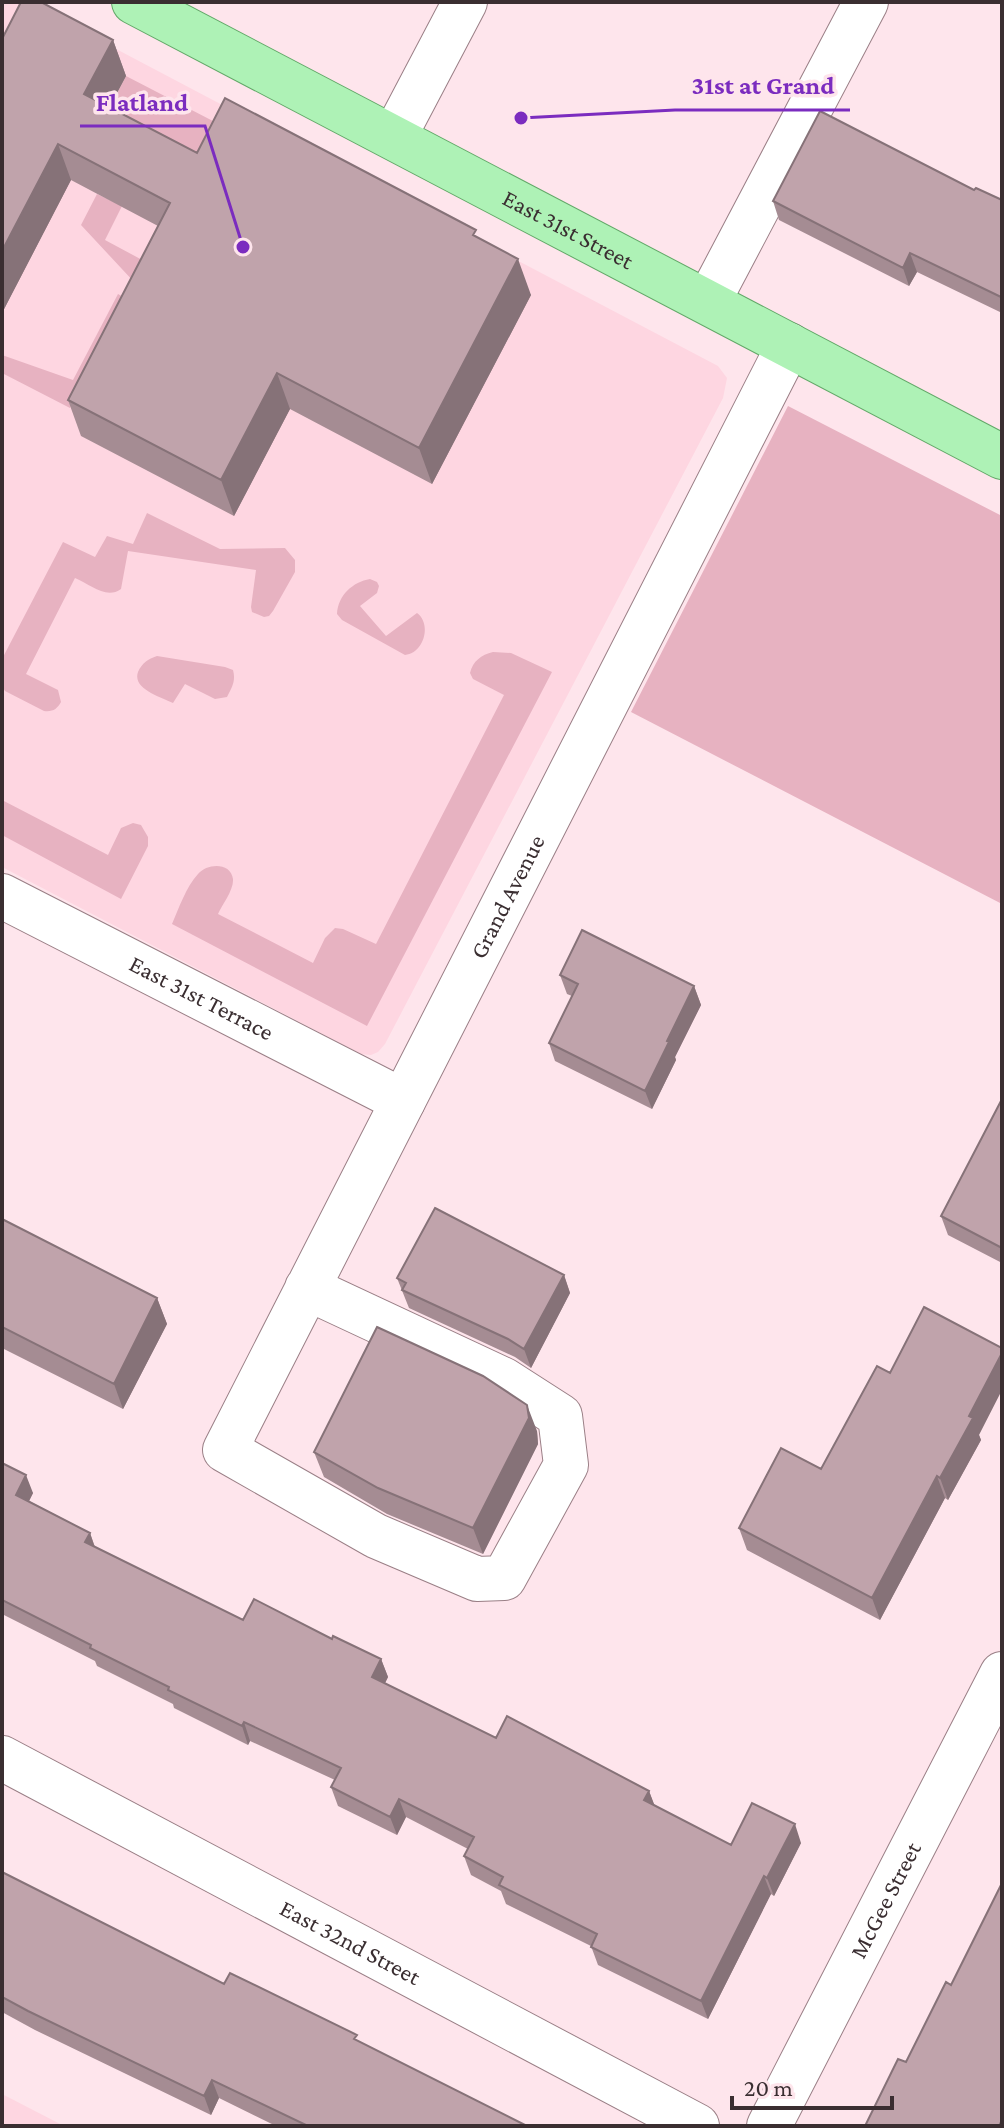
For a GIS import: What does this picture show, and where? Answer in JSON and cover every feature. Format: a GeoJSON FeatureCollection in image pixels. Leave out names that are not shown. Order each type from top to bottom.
{"type":"FeatureCollection","features":[{"type":"Feature","properties":{"kind":"main road","name":"East 31st Street"},"geometry":{"type":"LineString","coordinates":[[134,2],[1002,457]]}},
{"type":"Feature","properties":{"kind":"street"},"geometry":{"type":"LineString","coordinates":[[394,137],[465,2]]}},
{"type":"Feature","properties":{"kind":"street"},"geometry":{"type":"LineString","coordinates":[[708,302],[866,2]]}},
{"type":"Feature","properties":{"kind":"street","name":"Grand Avenue"},"geometry":{"type":"LineString","coordinates":[[307,1288],[504,1380],[560,1416],[566,1465],[504,1578],[477,1579],[376,1536],[225,1450],[307,1288],[789,345]]}},
{"type":"Feature","properties":{"kind":"street","name":"East 31st Terrace"},"geometry":{"type":"LineString","coordinates":[[2,896],[403,1101]]}},
{"type":"Feature","properties":{"kind":"street","name":"McGee Street"},"geometry":{"type":"LineString","coordinates":[[769,2126],[1002,1674]]}},
{"type":"Feature","properties":{"kind":"street","name":"East 32nd Street"},"geometry":{"type":"LineString","coordinates":[[2,1758],[697,2126]]}},
{"type":"Feature","properties":{"kind":"shaded area"},"geometry":{"type":"Polygon","coordinates":[[[2,2],[27,2],[718,366],[727,378],[723,398],[385,1044],[371,1055],[361,1054],[2,867],[2,2]]]}},
{"type":"Feature","properties":{"kind":"shaded area"},"geometry":{"type":"Polygon","coordinates":[[[126,76],[238,134],[210,189],[97,131],[126,76]]]}},
{"type":"Feature","properties":{"kind":"shaded area"},"geometry":{"type":"Polygon","coordinates":[[[97,194],[122,206],[105,240],[146,262],[135,283],[81,225],[97,194]]]}},
{"type":"Feature","properties":{"kind":"shaded area"},"geometry":{"type":"Polygon","coordinates":[[[118,294],[127,299],[70,408],[2,373],[2,355],[73,380],[118,294]]]}},
{"type":"Feature","properties":{"kind":"shaded area"},"geometry":{"type":"Polygon","coordinates":[[[788,406],[1002,516],[1002,904],[631,712],[788,406]]]}},
{"type":"Feature","properties":{"kind":"shaded area"},"geometry":{"type":"Polygon","coordinates":[[[147,513],[220,549],[285,548],[295,560],[295,572],[273,611],[264,617],[252,612],[256,570],[128,551],[121,589],[104,592],[75,578],[26,674],[58,690],[61,702],[58,706],[44,711],[5,691],[2,686],[2,659],[63,542],[95,557],[107,536],[133,544],[147,513]]]}},
{"type":"Feature","properties":{"kind":"shaded area"},"geometry":{"type":"Polygon","coordinates":[[[370,579],[379,586],[377,593],[360,606],[386,636],[417,613],[422,618],[424,637],[412,653],[405,655],[342,620],[337,614],[340,601],[348,590],[370,579]]]}},
{"type":"Feature","properties":{"kind":"shaded area"},"geometry":{"type":"Polygon","coordinates":[[[493,652],[511,653],[552,672],[367,1026],[172,924],[194,879],[202,870],[218,866],[231,873],[233,883],[218,914],[313,963],[325,938],[335,928],[376,944],[504,695],[473,679],[470,673],[478,659],[493,652]]]}},
{"type":"Feature","properties":{"kind":"shaded area"},"geometry":{"type":"Polygon","coordinates":[[[157,656],[233,670],[232,687],[227,697],[215,699],[185,684],[173,703],[143,688],[137,678],[141,666],[157,656]]]}},
{"type":"Feature","properties":{"kind":"shaded area"},"geometry":{"type":"Polygon","coordinates":[[[2,800],[108,855],[121,828],[133,823],[141,825],[148,837],[148,846],[121,899],[2,835],[2,800]]]}},
{"type":"Feature","properties":{"kind":"shaded area"},"geometry":{"type":"Polygon","coordinates":[[[2,2094],[64,2126],[2,2126],[2,2094]]]}},
{"type":"Feature","properties":{"kind":"building"},"geometry":{"type":"Polygon","coordinates":[[[21,2],[41,2],[113,40],[84,94],[197,153],[225,98],[476,230],[473,235],[518,259],[419,448],[277,373],[221,480],[68,400],[170,203],[58,144],[2,251],[2,39],[21,2]]]}},
{"type":"Feature","properties":{"kind":"building"},"geometry":{"type":"Polygon","coordinates":[[[820,111],[974,190],[976,188],[1002,200],[1001,297],[910,253],[903,268],[773,201],[820,111]]]}},
{"type":"Feature","properties":{"kind":"building"},"geometry":{"type":"Polygon","coordinates":[[[582,930],[694,986],[645,1091],[549,1043],[578,984],[560,975],[582,930]]]}},
{"type":"Feature","properties":{"kind":"building"},"geometry":{"type":"Polygon","coordinates":[[[1002,1099],[1002,1248],[941,1216],[1002,1099]]]}},
{"type":"Feature","properties":{"kind":"building"},"geometry":{"type":"Polygon","coordinates":[[[435,1208],[564,1275],[524,1349],[402,1290],[406,1283],[397,1278],[435,1208]]]}},
{"type":"Feature","properties":{"kind":"building"},"geometry":{"type":"Polygon","coordinates":[[[2,1219],[157,1298],[114,1384],[2,1327],[2,1219]]]}},
{"type":"Feature","properties":{"kind":"building"},"geometry":{"type":"Polygon","coordinates":[[[924,1307],[1002,1348],[1002,1353],[969,1416],[973,1418],[940,1478],[937,1476],[872,1598],[739,1528],[781,1448],[821,1469],[877,1366],[890,1373],[924,1307]]]}},
{"type":"Feature","properties":{"kind":"building"},"geometry":{"type":"Polygon","coordinates":[[[377,1327],[483,1376],[527,1405],[529,1418],[473,1528],[378,1488],[314,1452],[377,1327]]]}},
{"type":"Feature","properties":{"kind":"building"},"geometry":{"type":"Polygon","coordinates":[[[2,1463],[26,1475],[16,1495],[90,1533],[85,1542],[243,1620],[254,1599],[332,1639],[333,1636],[381,1659],[372,1677],[496,1738],[507,1716],[649,1791],[644,1800],[731,1845],[752,1803],[795,1824],[767,1878],[764,1876],[701,2001],[591,1947],[597,1934],[499,1885],[503,1877],[464,1856],[474,1837],[399,1799],[390,1817],[331,1787],[341,1768],[244,1722],[242,1726],[168,1690],[169,1687],[2,1600],[2,1463]]]}},
{"type":"Feature","properties":{"kind":"building"},"geometry":{"type":"Polygon","coordinates":[[[2,1872],[224,1984],[230,1973],[357,2035],[354,2039],[527,2126],[308,2126],[212,2080],[204,2096],[28,2011],[2,1997],[2,1872]]]}},
{"type":"Feature","properties":{"kind":"building"},"geometry":{"type":"Polygon","coordinates":[[[1002,1883],[1002,2120],[999,2126],[865,2126],[898,2059],[906,2062],[946,1982],[951,1985],[1002,1883]]]}},
{"type":"Feature","properties":{"kind":"place","name":"31st at Grand"},"geometry":{"type":"Point","coordinates":[521,118]}},
{"type":"Feature","properties":{"kind":"place","name":"Flatland"},"geometry":{"type":"Point","coordinates":[243,247]}}]}
